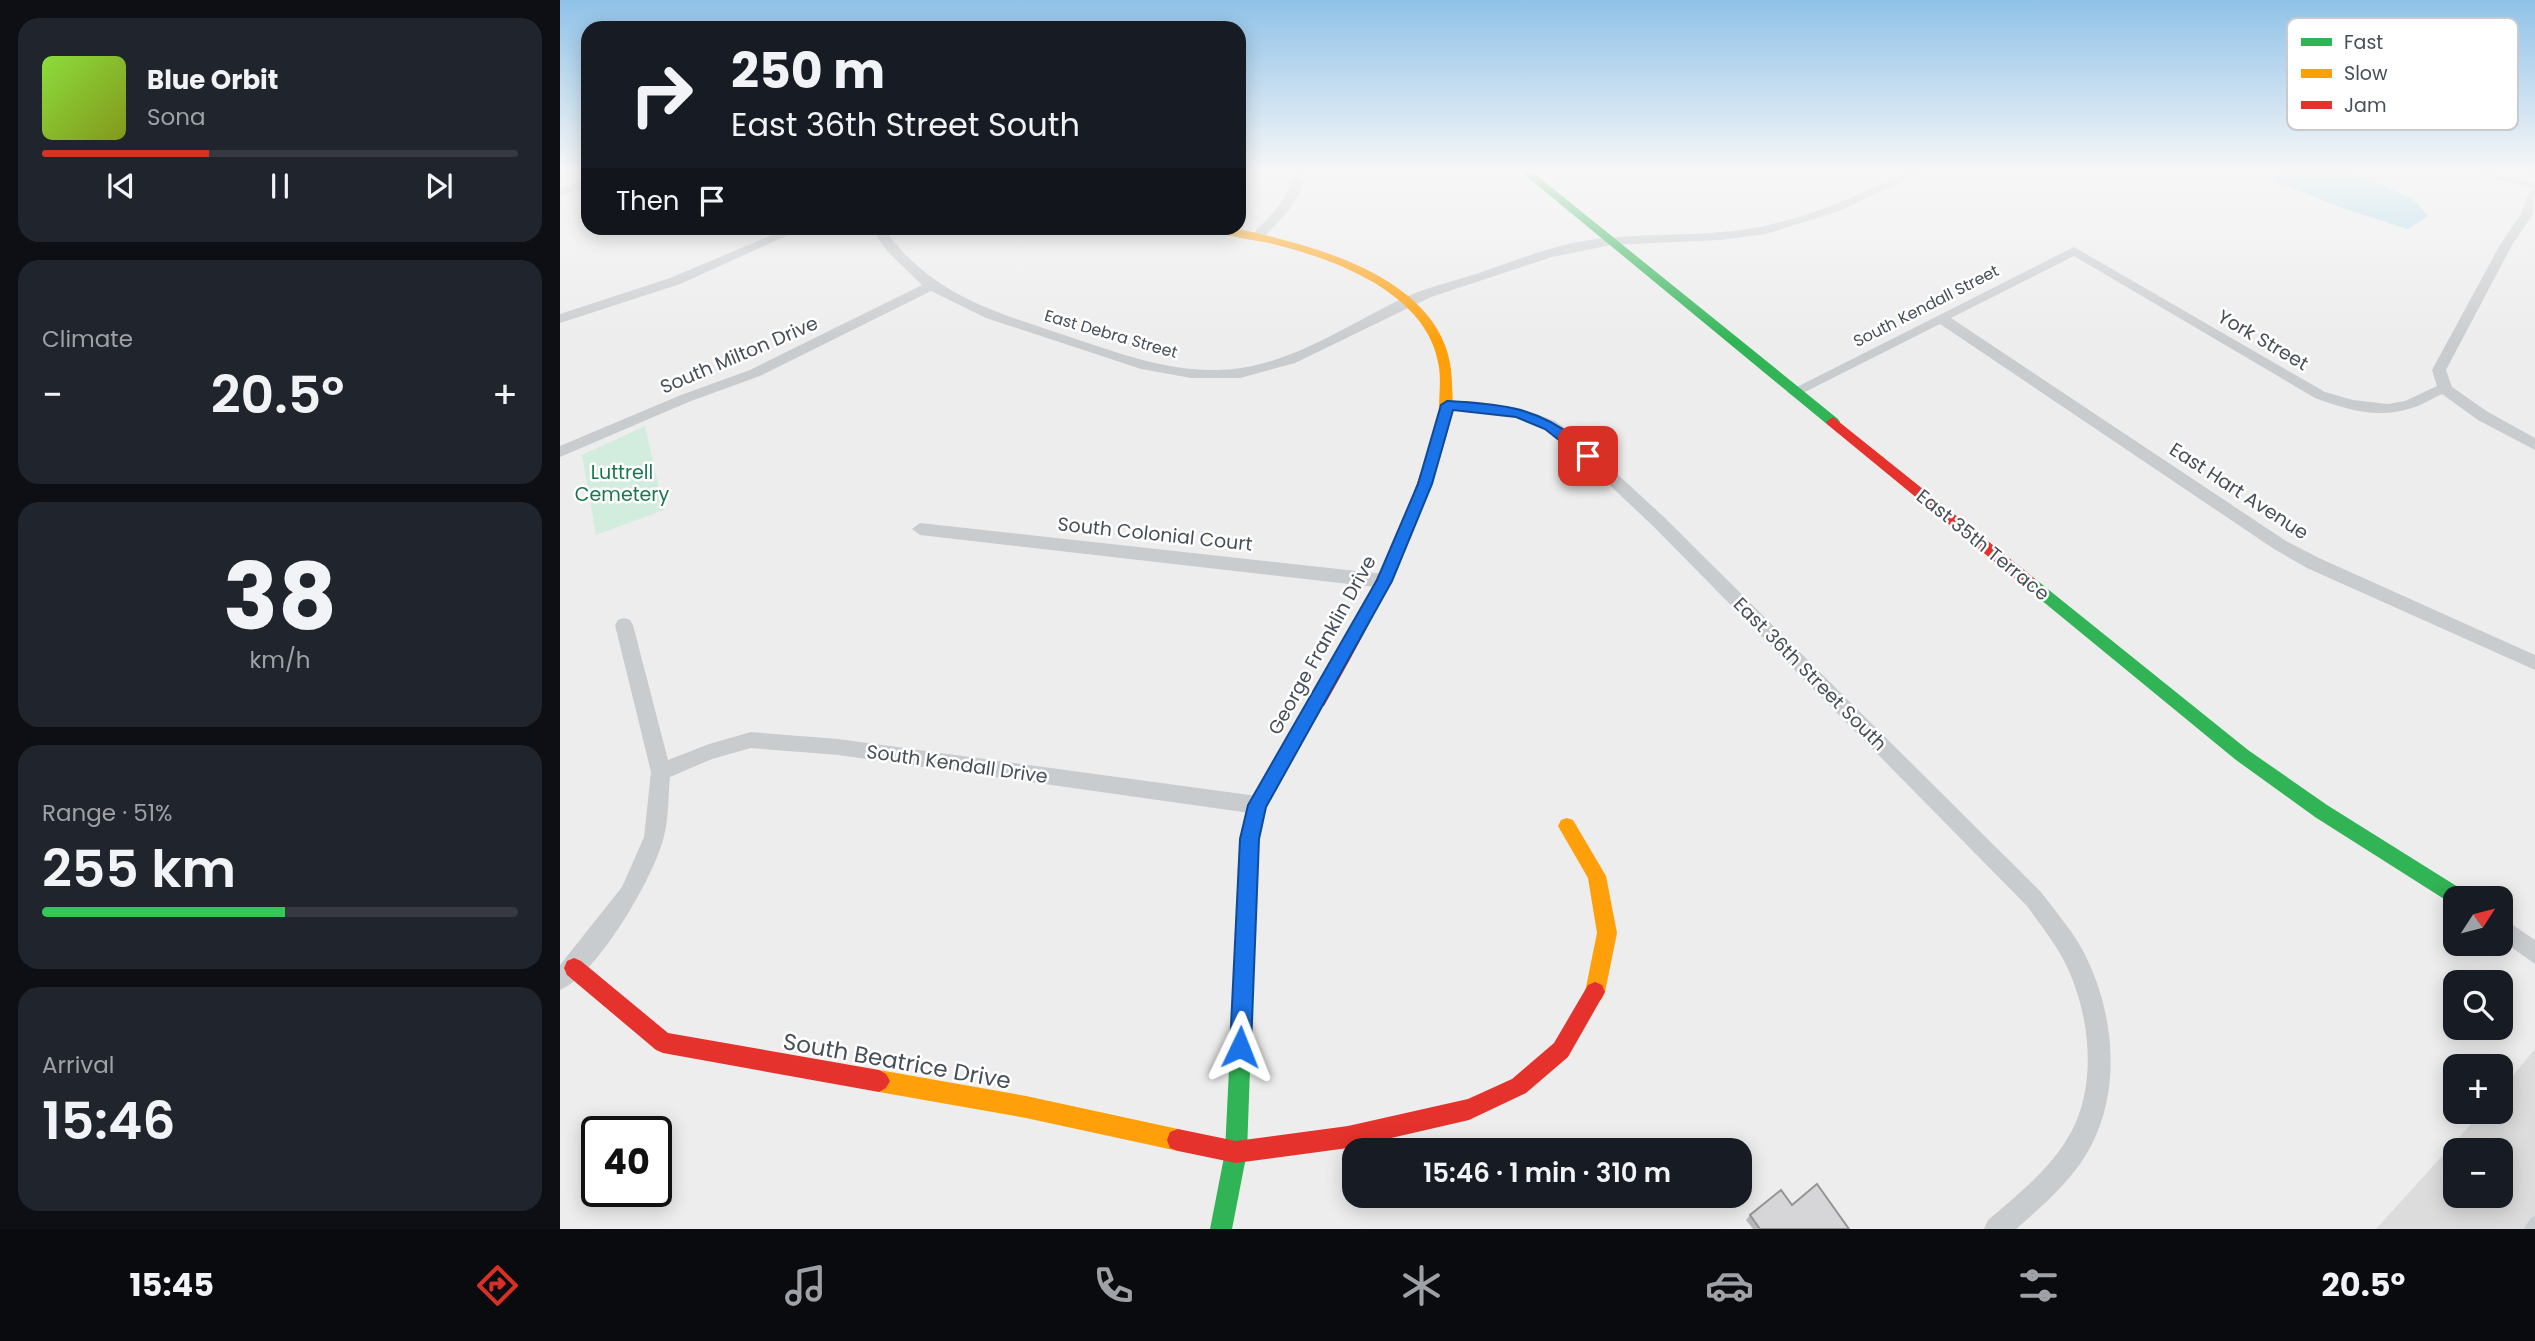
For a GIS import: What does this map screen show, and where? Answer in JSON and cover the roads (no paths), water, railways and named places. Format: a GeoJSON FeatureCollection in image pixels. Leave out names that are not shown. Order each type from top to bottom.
{"type":"FeatureCollection","features":[{"type":"Feature","properties":{"kind":"street"},"geometry":{"type":"LineString","coordinates":[[1258,236],[1265,227]]}},
{"type":"Feature","properties":{"kind":"street","name":"East 35th Terrace"},"geometry":{"type":"LineString","coordinates":[[1594,227],[2242,755],[2321,811],[2443,888]]}},
{"type":"Feature","properties":{"kind":"street","name":"East Debra Street"},"geometry":{"type":"LineString","coordinates":[[881,235],[891,250],[930,286],[990,316],[1155,367],[1213,376],[1261,370],[1307,355],[1409,301],[1568,248],[1657,237],[1738,234],[1780,227]]}},
{"type":"Feature","properties":{"kind":"street"},"geometry":{"type":"LineString","coordinates":[[2518,227],[2439,370],[2445,389],[2483,416],[2535,445]]}},
{"type":"Feature","properties":{"kind":"street","name":"George Franklin Drive"},"geometry":{"type":"LineString","coordinates":[[1221,1229],[1236,1152],[1249,839],[1257,805],[1384,581],[1425,484],[1447,405],[1447,374],[1439,345],[1409,301],[1374,275],[1340,257],[1312,247],[1246,234]]}},
{"type":"Feature","properties":{"kind":"street"},"geometry":{"type":"LineString","coordinates":[[560,319],[675,281],[782,235]]}},
{"type":"Feature","properties":{"kind":"street","name":"York Street"},"geometry":{"type":"LineString","coordinates":[[2074,251],[2320,395],[2361,407],[2391,408],[2407,405],[2430,392],[2445,389]]}},
{"type":"Feature","properties":{"kind":"street","name":"South Kendall Street"},"geometry":{"type":"LineString","coordinates":[[1794,392],[2074,251]]}},
{"type":"Feature","properties":{"kind":"street","name":"South Milton Drive"},"geometry":{"type":"LineString","coordinates":[[560,452],[755,373],[930,286]]}},
{"type":"Feature","properties":{"kind":"street","name":"East Hart Avenue"},"geometry":{"type":"LineString","coordinates":[[1941,318],[2280,545],[2313,563],[2535,663]]}},
{"type":"Feature","properties":{"kind":"street","name":"East 36th Street South"},"geometry":{"type":"LineString","coordinates":[[1447,405],[1519,413],[1550,425],[1570,439],[1660,523],[2034,899],[2078,964],[2096,1017],[2100,1060],[2092,1113],[2075,1151],[2048,1183],[1997,1229]]}},
{"type":"Feature","properties":{"kind":"street","name":"South Colonial Court"},"geometry":{"type":"LineString","coordinates":[[920,529],[1384,581]]}},
{"type":"Feature","properties":{"kind":"street"},"geometry":{"type":"LineString","coordinates":[[567,974],[630,894],[654,837],[661,772],[624,625]]}},
{"type":"Feature","properties":{"kind":"street","name":"South Kendall Drive"},"geometry":{"type":"LineString","coordinates":[[661,772],[709,752],[751,740],[838,747],[1257,805]]}},
{"type":"Feature","properties":{"kind":"street","name":"South Beatrice Drive"},"geometry":{"type":"LineString","coordinates":[[567,974],[663,1043],[1026,1107],[1236,1152],[1348,1137],[1469,1109],[1519,1086],[1561,1050],[1595,994],[1607,933],[1597,876],[1567,826]]}},
{"type":"Feature","properties":{"kind":"street"},"geometry":{"type":"LineString","coordinates":[[2513,936],[2535,953]]}},
{"type":"Feature","properties":{"kind":"lane"},"geometry":{"type":"LineString","coordinates":[[2530,1229],[2535,1222]]}},
{"type":"Feature","properties":{"kind":"park label","name":"Luttrell Cemetery"},"geometry":{"type":"Point","coordinates":[622,483]}}]}
